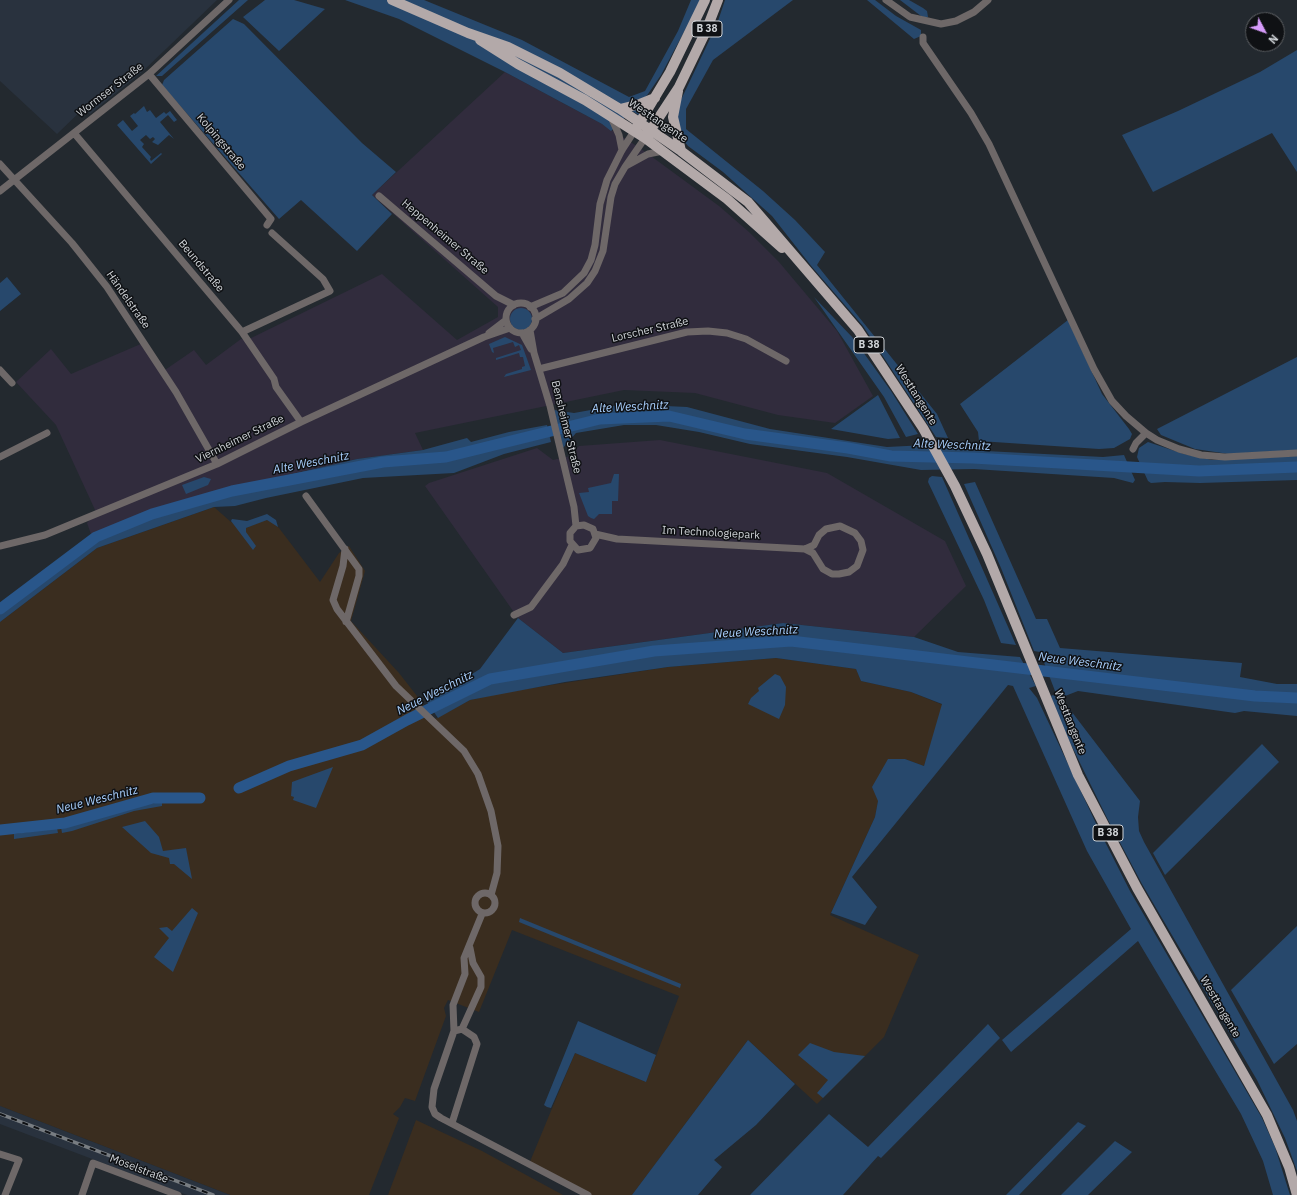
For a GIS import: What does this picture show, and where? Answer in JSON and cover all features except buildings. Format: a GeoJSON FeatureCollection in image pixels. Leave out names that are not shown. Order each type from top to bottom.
{"type":"FeatureCollection","features":[{"type":"Feature","properties":{"kind":"main road","name":"Westtangente"},"geometry":{"type":"LineString","coordinates":[[392,0],[468,33],[496,42],[560,73],[620,109],[637,126],[648,134],[681,151],[748,202],[858,330],[923,428],[954,486],[987,554],[1025,643],[1078,775],[1123,862],[1268,1115],[1289,1167],[1297,1195]]}},
{"type":"Feature","properties":{"kind":"main road","name":"B 38"},"geometry":{"type":"LineString","coordinates":[[637,126],[655,98],[705,0]]}},
{"type":"Feature","properties":{"kind":"main road","name":"B 38"},"geometry":{"type":"LineString","coordinates":[[648,134],[679,87],[700,44],[718,0]]}},
{"type":"Feature","properties":{"kind":"main road","name":"Westtangente"},"geometry":{"type":"LineString","coordinates":[[468,33],[512,61],[610,115],[637,126]]}},
{"type":"Feature","properties":{"kind":"main road","name":"B 38"},"geometry":{"type":"LineString","coordinates":[[679,87],[673,117],[681,151]]}},
{"type":"Feature","properties":{"kind":"main road"},"geometry":{"type":"LineString","coordinates":[[620,109],[640,104],[655,98]]}},
{"type":"Feature","properties":{"kind":"main road","name":"Westtangente"},"geometry":{"type":"LineString","coordinates":[[648,134],[664,151],[727,199],[805,269]]}},
{"type":"Feature","properties":{"kind":"street","name":"Wormser Straße"},"geometry":{"type":"LineString","coordinates":[[0,191],[149,74],[229,0]]}},
{"type":"Feature","properties":{"kind":"street"},"geometry":{"type":"LineString","coordinates":[[886,0],[910,18],[940,24],[956,21],[974,12],[988,0]]}},
{"type":"Feature","properties":{"kind":"street"},"geometry":{"type":"LineString","coordinates":[[923,37],[923,44],[971,113],[989,144],[1094,369],[1112,401],[1126,416],[1146,433],[1165,443],[1201,455],[1225,457],[1297,453]]}},
{"type":"Feature","properties":{"kind":"street","name":"Kolpingstraße"},"geometry":{"type":"LineString","coordinates":[[149,74],[271,218],[267,225]]}},
{"type":"Feature","properties":{"kind":"street"},"geometry":{"type":"LineString","coordinates":[[610,115],[619,135],[622,150]]}},
{"type":"Feature","properties":{"kind":"street"},"geometry":{"type":"LineString","coordinates":[[637,126],[611,170],[602,193],[595,245],[591,260],[584,273],[563,293],[548,301],[530,307],[522,304],[514,305],[508,311],[506,320],[510,328],[522,333],[530,330],[535,319],[569,299],[587,283],[595,271],[605,245],[611,197],[625,167],[648,134]]}},
{"type":"Feature","properties":{"kind":"street","name":"Beundstraße"},"geometry":{"type":"LineString","coordinates":[[74,133],[242,332],[274,379],[276,387],[301,422]]}},
{"type":"Feature","properties":{"kind":"street"},"geometry":{"type":"LineString","coordinates":[[625,167],[648,154],[664,151]]}},
{"type":"Feature","properties":{"kind":"street","name":"Händelstraße"},"geometry":{"type":"LineString","coordinates":[[0,164],[72,243],[110,291],[176,392],[217,464]]}},
{"type":"Feature","properties":{"kind":"street","name":"Heppenheimer Straße"},"geometry":{"type":"LineString","coordinates":[[379,196],[496,296],[508,311]]}},
{"type":"Feature","properties":{"kind":"street"},"geometry":{"type":"LineString","coordinates":[[242,332],[330,291],[323,279],[272,234]]}},
{"type":"Feature","properties":{"kind":"street","name":"Heppenheimer Straße"},"geometry":{"type":"LineString","coordinates":[[496,296],[514,305]]}},
{"type":"Feature","properties":{"kind":"street"},"geometry":{"type":"LineString","coordinates":[[530,307],[535,319]]}},
{"type":"Feature","properties":{"kind":"street","name":"Viernheimer Straße"},"geometry":{"type":"LineString","coordinates":[[484,337],[506,320]]}},
{"type":"Feature","properties":{"kind":"street","name":"Viernheimer Straße"},"geometry":{"type":"LineString","coordinates":[[0,546],[45,535],[217,464],[301,422],[484,337],[510,328]]}},
{"type":"Feature","properties":{"kind":"street","name":"Bensheimer Straße"},"geometry":{"type":"LineString","coordinates":[[530,330],[534,353],[554,423],[574,507],[576,526],[570,533],[570,541],[572,545]]}},
{"type":"Feature","properties":{"kind":"street","name":"Lorscher Straße"},"geometry":{"type":"LineString","coordinates":[[539,369],[687,332],[708,331],[727,333],[746,338],[786,362]]}},
{"type":"Feature","properties":{"kind":"street","name":"Bensheimer Straße"},"geometry":{"type":"LineString","coordinates":[[522,333],[534,353]]}},
{"type":"Feature","properties":{"kind":"street"},"geometry":{"type":"LineString","coordinates":[[0,370],[12,383]]}},
{"type":"Feature","properties":{"kind":"street"},"geometry":{"type":"LineString","coordinates":[[0,457],[47,433]]}},
{"type":"Feature","properties":{"kind":"street"},"geometry":{"type":"LineString","coordinates":[[1133,449],[1136,443],[1146,433]]}},
{"type":"Feature","properties":{"kind":"street"},"geometry":{"type":"LineString","coordinates":[[306,496],[359,571],[346,622]]}},
{"type":"Feature","properties":{"kind":"street","name":"Bensheimer Straße"},"geometry":{"type":"LineString","coordinates":[[574,507],[584,524],[589,526],[595,534]]}},
{"type":"Feature","properties":{"kind":"street"},"geometry":{"type":"LineString","coordinates":[[576,526],[584,524]]}},
{"type":"Feature","properties":{"kind":"street"},"geometry":{"type":"LineString","coordinates":[[837,526],[847,527],[855,533],[861,541],[863,550],[860,560],[854,568],[839,574],[832,574],[823,569],[813,553],[805,549],[814,545],[819,535],[826,529],[837,526]]}},
{"type":"Feature","properties":{"kind":"street"},"geometry":{"type":"LineString","coordinates":[[563,564],[572,545],[578,550],[586,550],[595,542],[595,534]]}},
{"type":"Feature","properties":{"kind":"street","name":"Im Technologiepark"},"geometry":{"type":"LineString","coordinates":[[595,534],[617,539],[805,549]]}},
{"type":"Feature","properties":{"kind":"street","name":"Im Technologiepark"},"geometry":{"type":"LineString","coordinates":[[595,542],[617,539]]}},
{"type":"Feature","properties":{"kind":"street"},"geometry":{"type":"LineString","coordinates":[[344,549],[343,566],[333,600],[337,609],[396,686],[464,751],[478,774],[492,815],[498,846],[497,873],[491,895]]}},
{"type":"Feature","properties":{"kind":"street"},"geometry":{"type":"LineString","coordinates":[[514,615],[531,607],[563,564],[578,550]]}},
{"type":"Feature","properties":{"kind":"street"},"geometry":{"type":"LineString","coordinates":[[482,893],[491,895],[496,903],[493,910],[482,914],[476,909],[475,899],[482,893]]}},
{"type":"Feature","properties":{"kind":"street"},"geometry":{"type":"LineString","coordinates":[[482,914],[470,947],[464,958],[465,974],[453,1005],[454,1031],[434,1089],[432,1107],[435,1114],[588,1195]]}},
{"type":"Feature","properties":{"kind":"street"},"geometry":{"type":"LineString","coordinates":[[462,1029],[481,987],[481,976],[473,963],[470,947]]}},
{"type":"Feature","properties":{"kind":"street"},"geometry":{"type":"LineString","coordinates":[[452,1123],[477,1044],[474,1037],[462,1029],[454,1031]]}},
{"type":"Feature","properties":{"kind":"street"},"geometry":{"type":"LineString","coordinates":[[0,1154],[19,1160],[5,1195]]}},
{"type":"Feature","properties":{"kind":"street","name":"Moselstraße"},"geometry":{"type":"LineString","coordinates":[[82,1195],[94,1163],[162,1192],[178,1195]]}},
{"type":"Feature","properties":{"kind":"shaded area"},"geometry":{"type":"Polygon","coordinates":[[[0,0],[217,0],[142,72],[90,114],[84,108],[57,134],[0,81],[0,0]]]}},
{"type":"Feature","properties":{"kind":"shaded area"},"geometry":{"type":"Polygon","coordinates":[[[239,0],[248,0],[162,76],[156,76],[239,0]]]}},
{"type":"Feature","properties":{"kind":"shaded area"},"geometry":{"type":"Polygon","coordinates":[[[265,0],[294,0],[325,9],[279,51],[243,17],[265,0]]]}},
{"type":"Feature","properties":{"kind":"shaded area"},"geometry":{"type":"Polygon","coordinates":[[[345,0],[424,0],[522,40],[629,97],[645,91],[678,31],[691,0],[701,0],[661,75],[648,94],[633,110],[644,106],[639,115],[632,111],[611,131],[602,124],[505,72],[399,19],[345,0]]]}},
{"type":"Feature","properties":{"kind":"shaded area"},"geometry":{"type":"Polygon","coordinates":[[[725,0],[793,0],[713,60],[686,109],[686,129],[763,191],[795,220],[825,252],[817,265],[937,414],[948,438],[936,437],[863,326],[812,267],[772,216],[723,172],[688,146],[680,136],[676,125],[678,106],[717,24],[725,0]]]}},
{"type":"Feature","properties":{"kind":"shaded area"},"geometry":{"type":"Polygon","coordinates":[[[867,0],[875,0],[896,16],[921,30],[921,36],[914,39],[867,0]]]}},
{"type":"Feature","properties":{"kind":"shaded area"},"geometry":{"type":"Polygon","coordinates":[[[900,0],[909,0],[923,8],[927,11],[928,17],[926,18],[921,16],[900,0]]]}},
{"type":"Feature","properties":{"kind":"shaded area"},"geometry":{"type":"Polygon","coordinates":[[[233,19],[244,24],[362,143],[396,172],[372,195],[392,214],[357,251],[301,200],[279,219],[162,85],[164,80],[233,19]]]}},
{"type":"Feature","properties":{"kind":"shaded area"},"geometry":{"type":"Polygon","coordinates":[[[1297,50],[1297,172],[1272,133],[1153,192],[1122,135],[1178,111],[1260,72],[1297,50]]]}},
{"type":"Feature","properties":{"kind":"shaded area"},"geometry":{"type":"Polygon","coordinates":[[[505,72],[602,124],[640,148],[719,206],[749,232],[779,262],[837,331],[873,396],[835,423],[778,415],[695,393],[624,390],[415,433],[423,450],[357,459],[217,491],[92,537],[87,523],[96,512],[56,425],[16,382],[51,349],[71,374],[143,343],[162,372],[194,350],[206,365],[241,339],[247,340],[382,274],[457,340],[498,317],[498,307],[372,195],[505,72]]]}},
{"type":"Feature","properties":{"kind":"shaded area"},"geometry":{"type":"Polygon","coordinates":[[[144,106],[147,112],[150,110],[156,118],[164,112],[166,114],[170,111],[177,120],[174,122],[168,115],[160,122],[174,139],[169,135],[158,145],[152,142],[155,139],[153,137],[150,139],[146,135],[140,140],[144,144],[142,147],[151,157],[151,161],[161,153],[162,154],[151,164],[117,125],[123,120],[132,131],[138,126],[130,116],[134,113],[135,114],[144,106]]]}},
{"type":"Feature","properties":{"kind":"shaded area"},"geometry":{"type":"Polygon","coordinates":[[[7,277],[21,294],[0,311],[0,283],[7,277]]]}},
{"type":"Feature","properties":{"kind":"shaded area"},"geometry":{"type":"Polygon","coordinates":[[[814,297],[853,338],[891,391],[918,434],[906,437],[884,397],[814,297]]]}},
{"type":"Feature","properties":{"kind":"shaded area"},"geometry":{"type":"Polygon","coordinates":[[[521,308],[529,311],[532,319],[529,327],[521,330],[513,327],[510,319],[513,311],[521,308]]]}},
{"type":"Feature","properties":{"kind":"shaded area"},"geometry":{"type":"Polygon","coordinates":[[[1068,320],[1102,394],[1132,434],[1130,439],[1114,448],[1099,449],[979,441],[978,432],[960,404],[1068,320]]]}},
{"type":"Feature","properties":{"kind":"shaded area"},"geometry":{"type":"Polygon","coordinates":[[[505,337],[522,345],[531,370],[504,377],[506,374],[522,369],[522,367],[525,366],[523,357],[520,357],[519,353],[496,360],[496,358],[521,350],[519,345],[515,347],[513,342],[493,348],[494,353],[492,352],[489,344],[505,337]]]}},
{"type":"Feature","properties":{"kind":"shaded area"},"geometry":{"type":"Polygon","coordinates":[[[1297,357],[1297,450],[1229,454],[1195,449],[1161,435],[1157,429],[1297,357]]]}},
{"type":"Feature","properties":{"kind":"shaded area"},"geometry":{"type":"Polygon","coordinates":[[[878,395],[900,438],[888,439],[831,429],[878,395]]]}},
{"type":"Feature","properties":{"kind":"shaded area"},"geometry":{"type":"Polygon","coordinates":[[[624,404],[687,407],[770,429],[887,447],[926,445],[966,450],[1103,457],[1124,455],[1135,480],[1133,483],[1114,478],[974,469],[921,470],[847,457],[750,444],[699,432],[656,425],[624,425],[576,433],[562,449],[554,410],[574,413],[624,404]]]}},
{"type":"Feature","properties":{"kind":"shaded area"},"geometry":{"type":"Polygon","coordinates":[[[547,425],[551,442],[504,454],[454,473],[363,478],[235,506],[214,507],[97,548],[0,622],[0,604],[92,537],[202,495],[357,459],[423,450],[467,438],[471,442],[509,432],[547,425]]]}},
{"type":"Feature","properties":{"kind":"shaded area"},"geometry":{"type":"Polygon","coordinates":[[[660,440],[827,473],[945,541],[966,586],[914,637],[783,623],[563,653],[518,618],[425,486],[429,483],[537,448],[553,460],[570,456],[579,446],[660,440]]]}},
{"type":"Feature","properties":{"kind":"shaded area"},"geometry":{"type":"Polygon","coordinates":[[[1148,442],[1184,454],[1212,460],[1297,456],[1297,480],[1151,483],[1148,481],[1137,457],[1139,448],[1148,442]]]}},
{"type":"Feature","properties":{"kind":"shaded area"},"geometry":{"type":"Polygon","coordinates":[[[614,474],[619,474],[618,501],[612,501],[612,514],[599,514],[594,519],[591,518],[588,516],[579,493],[589,492],[588,488],[611,483],[614,474]]]}},
{"type":"Feature","properties":{"kind":"shaded area"},"geometry":{"type":"Polygon","coordinates":[[[932,476],[942,477],[1016,645],[1001,643],[984,600],[928,482],[929,478],[932,476]]]}},
{"type":"Feature","properties":{"kind":"shaded area"},"geometry":{"type":"Polygon","coordinates":[[[204,477],[211,479],[208,485],[186,494],[182,485],[204,477]]]}},
{"type":"Feature","properties":{"kind":"shaded area"},"geometry":{"type":"Polygon","coordinates":[[[975,482],[1036,619],[1047,619],[1060,648],[1242,663],[1240,677],[1277,684],[1297,684],[1297,716],[1244,711],[1235,713],[1078,691],[1065,696],[1055,691],[1040,652],[1034,651],[1001,568],[964,484],[975,482]]]}},
{"type":"Feature","properties":{"kind":"shaded area"},"geometry":{"type":"Polygon","coordinates":[[[214,507],[231,522],[246,528],[264,520],[271,521],[279,528],[320,582],[339,553],[349,546],[365,571],[351,621],[399,673],[435,719],[470,700],[506,692],[668,667],[776,658],[856,669],[861,681],[911,692],[943,705],[924,766],[905,759],[878,801],[875,817],[830,915],[919,955],[884,1037],[817,1104],[748,1040],[632,1195],[585,1195],[529,1164],[575,1053],[646,1082],[679,996],[512,930],[479,1012],[448,1000],[444,1008],[446,1016],[415,1101],[405,1098],[400,1107],[393,1114],[399,1118],[369,1195],[230,1195],[0,1106],[0,622],[97,548],[214,507]]]}},
{"type":"Feature","properties":{"kind":"shaded area"},"geometry":{"type":"Polygon","coordinates":[[[267,514],[276,520],[278,527],[267,520],[246,528],[246,532],[256,546],[253,550],[231,521],[232,519],[247,521],[267,514]]]}},
{"type":"Feature","properties":{"kind":"shaded area"},"geometry":{"type":"Polygon","coordinates":[[[518,618],[563,653],[783,623],[914,637],[958,652],[1020,657],[1036,686],[1029,688],[1037,698],[1100,832],[1130,891],[1262,1118],[1275,1147],[1290,1195],[1273,1195],[1263,1161],[1241,1114],[1138,941],[1011,1052],[1002,1040],[1131,929],[1087,851],[1013,686],[1008,685],[852,877],[877,907],[865,925],[831,913],[875,817],[878,801],[872,787],[888,759],[905,759],[924,766],[942,704],[911,692],[861,681],[856,669],[776,658],[668,667],[565,682],[470,700],[438,718],[425,699],[456,684],[480,669],[518,618]]]}},
{"type":"Feature","properties":{"kind":"shaded area"},"geometry":{"type":"Polygon","coordinates":[[[775,674],[780,676],[786,687],[785,705],[779,719],[748,704],[751,698],[759,691],[758,688],[775,674]]]}},
{"type":"Feature","properties":{"kind":"shaded area"},"geometry":{"type":"Polygon","coordinates":[[[1053,695],[1065,703],[1140,801],[1138,817],[1139,831],[1144,842],[1293,1110],[1297,1121],[1297,1171],[1285,1138],[1257,1080],[1142,884],[1108,820],[1056,714],[1051,696],[1053,695]]]}},
{"type":"Feature","properties":{"kind":"shaded area"},"geometry":{"type":"Polygon","coordinates":[[[1262,744],[1279,762],[1165,875],[1153,853],[1262,744]]]}},
{"type":"Feature","properties":{"kind":"shaded area"},"geometry":{"type":"Polygon","coordinates":[[[333,767],[316,808],[293,800],[294,797],[291,796],[292,782],[333,767]]]}},
{"type":"Feature","properties":{"kind":"shaded area"},"geometry":{"type":"Polygon","coordinates":[[[162,802],[162,806],[134,811],[62,833],[61,827],[81,823],[134,806],[162,802]]]}},
{"type":"Feature","properties":{"kind":"shaded area"},"geometry":{"type":"Polygon","coordinates":[[[145,821],[159,837],[163,851],[186,848],[192,879],[174,864],[170,864],[169,858],[151,853],[122,827],[145,821]]]}},
{"type":"Feature","properties":{"kind":"shaded area"},"geometry":{"type":"Polygon","coordinates":[[[57,828],[58,833],[14,839],[14,834],[57,828]]]}},
{"type":"Feature","properties":{"kind":"shaded area"},"geometry":{"type":"Polygon","coordinates":[[[192,908],[198,913],[173,972],[154,957],[169,938],[159,928],[167,927],[172,931],[192,908]]]}},
{"type":"Feature","properties":{"kind":"shaded area"},"geometry":{"type":"Polygon","coordinates":[[[520,918],[681,984],[680,988],[519,922],[520,918]]]}},
{"type":"Feature","properties":{"kind":"shaded area"},"geometry":{"type":"Polygon","coordinates":[[[1297,926],[1297,1044],[1274,1064],[1231,990],[1297,926]]]}},
{"type":"Feature","properties":{"kind":"shaded area"},"geometry":{"type":"Polygon","coordinates":[[[578,1021],[656,1055],[646,1082],[575,1053],[551,1108],[547,1107],[544,1105],[578,1021]]]}},
{"type":"Feature","properties":{"kind":"shaded area"},"geometry":{"type":"Polygon","coordinates":[[[988,1024],[1000,1038],[881,1158],[878,1156],[843,1195],[750,1195],[829,1114],[868,1147],[988,1024]]]}},
{"type":"Feature","properties":{"kind":"shaded area"},"geometry":{"type":"Polygon","coordinates":[[[748,1040],[795,1084],[756,1125],[714,1160],[722,1167],[698,1195],[632,1195],[748,1040]]]}},
{"type":"Feature","properties":{"kind":"shaded area"},"geometry":{"type":"Polygon","coordinates":[[[810,1043],[834,1052],[865,1056],[823,1098],[817,1093],[828,1080],[798,1055],[810,1043]]]}},
{"type":"Feature","properties":{"kind":"shaded area"},"geometry":{"type":"Polygon","coordinates":[[[0,1106],[230,1195],[187,1195],[0,1124],[0,1106]]]}},
{"type":"Feature","properties":{"kind":"shaded area"},"geometry":{"type":"Polygon","coordinates":[[[416,1120],[482,1151],[563,1195],[388,1195],[416,1120]]]}},
{"type":"Feature","properties":{"kind":"shaded area"},"geometry":{"type":"Polygon","coordinates":[[[1078,1122],[1086,1126],[1019,1195],[1006,1195],[1078,1122]]]}},
{"type":"Feature","properties":{"kind":"shaded area"},"geometry":{"type":"Polygon","coordinates":[[[1115,1141],[1132,1152],[1088,1195],[1061,1195],[1115,1141]]]}},
{"type":"Feature","properties":{"kind":"waterway","name":"Alte Weschnitz"},"geometry":{"type":"LineString","coordinates":[[0,609],[96,537],[152,514],[232,491],[383,462],[446,457],[600,419],[669,416],[745,434],[848,448],[891,456],[973,458],[1199,471],[1297,467]]}},
{"type":"Feature","properties":{"kind":"waterway","name":"Neue Weschnitz"},"geometry":{"type":"LineString","coordinates":[[239,788],[289,766],[362,745],[407,720],[490,679],[654,651],[791,641],[1255,696],[1297,698]]}},
{"type":"Feature","properties":{"kind":"waterway","name":"Neue Weschnitz"},"geometry":{"type":"LineString","coordinates":[[0,830],[65,823],[153,798],[200,798]]}},
{"type":"Feature","properties":{"kind":"railway"},"geometry":{"type":"LineString","coordinates":[[0,1114],[213,1195]]}}]}
